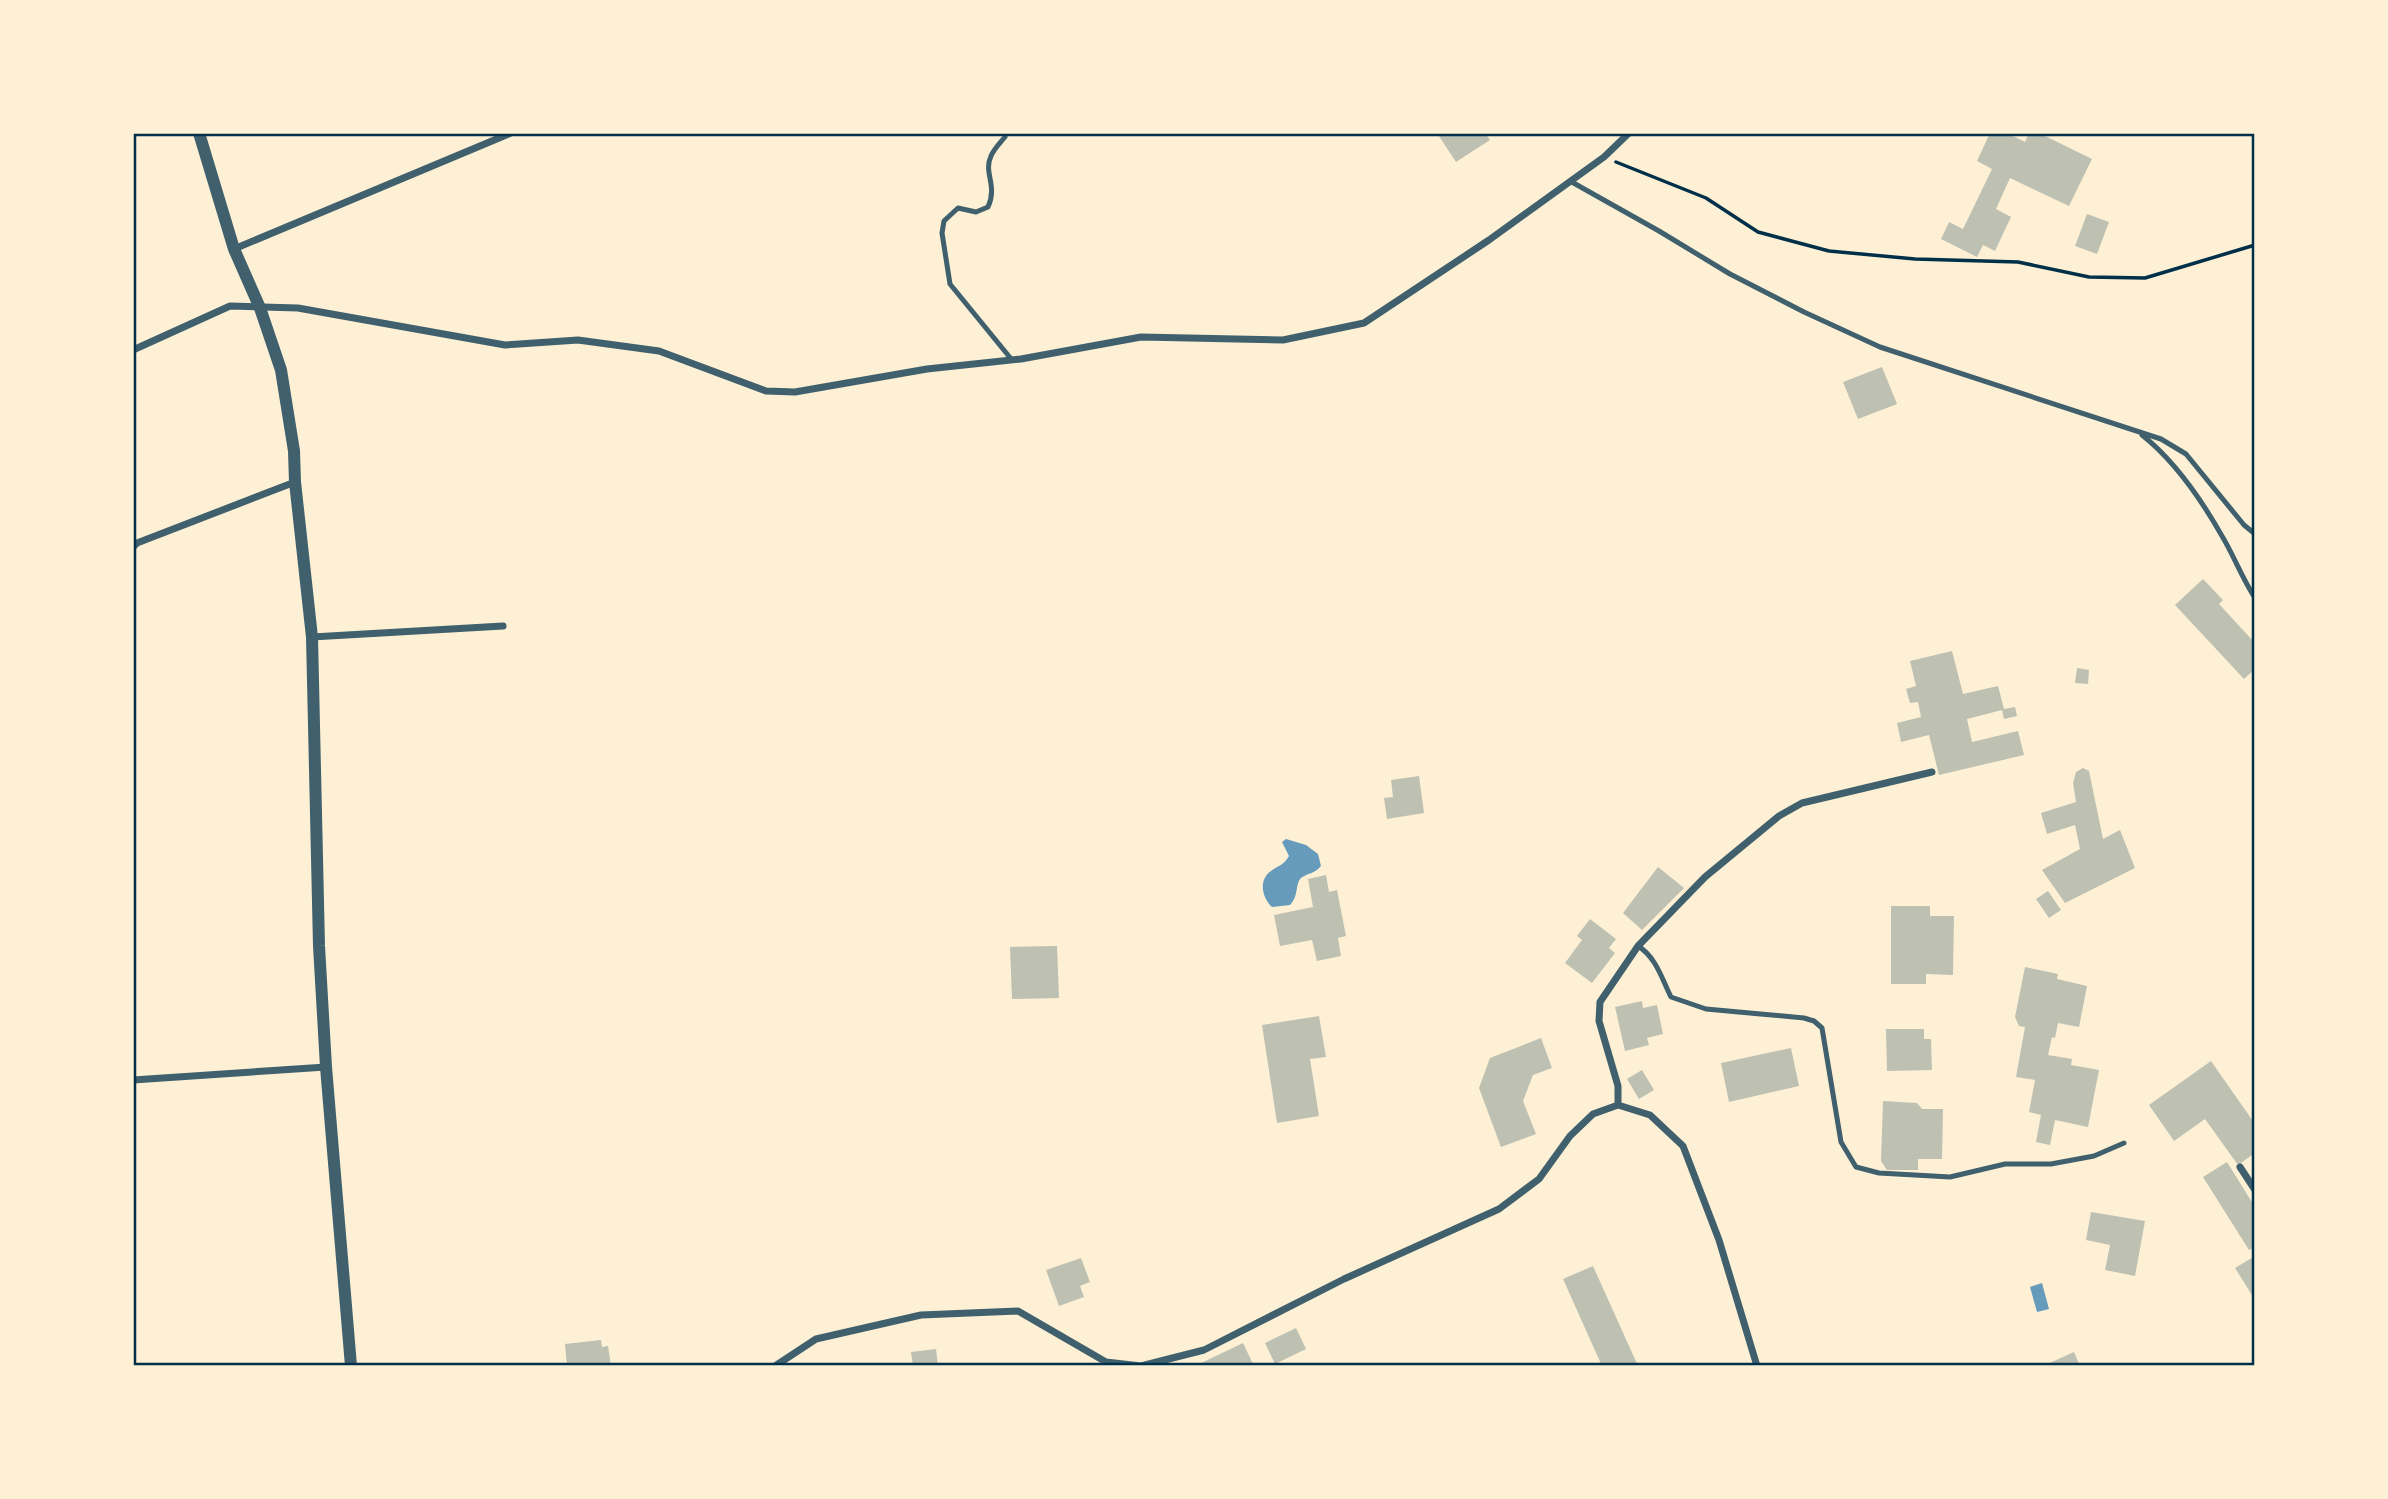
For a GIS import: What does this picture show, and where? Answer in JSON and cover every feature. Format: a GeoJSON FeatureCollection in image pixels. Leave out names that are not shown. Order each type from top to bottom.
{"type":"FeatureCollection","features":[{"type":"Feature","properties":{"kind":"street"},"geometry":{"type":"LineString","coordinates":[[199,133],[234,249],[260,308],[281,370],[294,451],[312,637],[319,946],[326,1067],[351,1366]]}},
{"type":"Feature","properties":{"kind":"street"},"geometry":{"type":"LineString","coordinates":[[234,249],[511,133]]}},
{"type":"Feature","properties":{"kind":"street"},"geometry":{"type":"LineString","coordinates":[[133,350],[230,306],[298,308],[505,345],[578,340],[659,351],[766,391],[795,392],[927,369],[1012,360],[1141,337],[1283,340],[1364,323],[1489,240],[1604,157],[1629,133]]}},
{"type":"Feature","properties":{"kind":"street"},"geometry":{"type":"LineString","coordinates":[[133,547],[204,515],[295,482]]}},
{"type":"Feature","properties":{"kind":"street"},"geometry":{"type":"LineString","coordinates":[[312,637],[503,626]]}},
{"type":"Feature","properties":{"kind":"street"},"geometry":{"type":"LineString","coordinates":[[1618,1105],[1618,1086],[1599,1021],[1600,1002],[1638,946],[1705,877],[1779,816],[1802,803],[1932,772]]}},
{"type":"Feature","properties":{"kind":"street"},"geometry":{"type":"LineString","coordinates":[[133,1080],[326,1067]]}},
{"type":"Feature","properties":{"kind":"street"},"geometry":{"type":"LineString","coordinates":[[775,1366],[816,1339],[920,1315],[1018,1311],[1106,1362],[1141,1366],[1204,1350],[1344,1279],[1499,1209],[1539,1179],[1570,1136],[1593,1114],[1618,1105],[1650,1115],[1683,1146],[1719,1240],[1757,1366]]}},
{"type":"Feature","properties":{"kind":"street"},"geometry":{"type":"LineString","coordinates":[[2240,1167],[2255,1191]]}},
{"type":"Feature","properties":{"kind":"lane"},"geometry":{"type":"LineString","coordinates":[[1005,137],[991,155],[989,166],[994,194],[988,206],[976,212],[958,208],[943,221],[942,233],[950,284],[1012,360]]}},
{"type":"Feature","properties":{"kind":"lane"},"geometry":{"type":"LineString","coordinates":[[1570,181],[1730,274],[1880,347],[2161,439],[2186,454],[2244,525],[2255,534]]}},
{"type":"Feature","properties":{"kind":"lane"},"geometry":{"type":"LineString","coordinates":[[2137,430],[2163,451],[2193,492],[2223,537],[2255,598]]}},
{"type":"Feature","properties":{"kind":"lane"},"geometry":{"type":"LineString","coordinates":[[1638,946],[1653,959],[1671,996],[1706,1009],[1804,1018],[1814,1021],[1822,1028],[1841,1142],[1856,1167],[1879,1173],[1960,1176],[2005,1164],[2051,1164],[2094,1156],[2124,1143]]}},
{"type":"Feature","properties":{"kind":"path"},"geometry":{"type":"LineString","coordinates":[[1604,157],[1706,198],[1758,232],[1829,251],[1915,259],[2018,262],[2089,277],[2145,278],[2255,245]]}},
{"type":"Feature","properties":{"kind":"water"},"geometry":{"type":"Polygon","coordinates":[[[1286,839],[1306,845],[1318,854],[1321,866],[1301,878],[1290,905],[1272,907],[1264,894],[1264,879],[1289,856],[1282,842],[1286,839]]]}},
{"type":"Feature","properties":{"kind":"water"},"geometry":{"type":"Polygon","coordinates":[[[2042,1283],[2049,1309],[2037,1312],[2030,1287],[2042,1283]]]}},
{"type":"Feature","properties":{"kind":"building"},"geometry":{"type":"Polygon","coordinates":[[[1437,133],[1485,133],[1490,140],[1456,162],[1437,133]]]}},
{"type":"Feature","properties":{"kind":"building"},"geometry":{"type":"Polygon","coordinates":[[[1990,133],[2007,133],[2025,142],[2029,133],[2039,133],[2092,159],[2069,206],[2010,178],[1996,209],[2011,217],[1995,251],[1983,245],[1977,257],[1941,239],[1949,222],[1963,229],[1992,169],[1977,161],[1990,133]]]}},
{"type":"Feature","properties":{"kind":"building"},"geometry":{"type":"Polygon","coordinates":[[[2087,214],[2109,222],[2097,254],[2075,246],[2087,214]]]}},
{"type":"Feature","properties":{"kind":"building"},"geometry":{"type":"Polygon","coordinates":[[[1882,367],[1897,404],[1858,419],[1843,382],[1882,367]]]}},
{"type":"Feature","properties":{"kind":"building"},"geometry":{"type":"Polygon","coordinates":[[[2203,579],[2223,600],[2219,604],[2255,643],[2255,669],[2244,679],[2175,605],[2203,579]]]}},
{"type":"Feature","properties":{"kind":"building"},"geometry":{"type":"Polygon","coordinates":[[[1952,651],[1963,694],[1998,686],[2004,709],[2015,707],[2017,716],[2004,719],[2002,710],[1967,719],[1972,742],[2018,731],[2024,755],[1939,775],[1929,735],[1901,742],[1897,723],[1921,717],[1918,702],[1910,703],[1906,689],[1916,686],[1910,661],[1952,651]]]}},
{"type":"Feature","properties":{"kind":"building"},"geometry":{"type":"Polygon","coordinates":[[[2077,668],[2089,670],[2088,684],[2075,683],[2077,668]]]}},
{"type":"Feature","properties":{"kind":"building"},"geometry":{"type":"Polygon","coordinates":[[[2083,768],[2089,771],[2103,839],[2120,830],[2135,868],[2065,903],[2042,870],[2080,849],[2075,825],[2047,834],[2041,813],[2076,802],[2073,783],[2076,772],[2083,768]]]}},
{"type":"Feature","properties":{"kind":"building"},"geometry":{"type":"Polygon","coordinates":[[[1419,776],[1424,813],[1387,819],[1384,798],[1393,797],[1391,780],[1419,776]]]}},
{"type":"Feature","properties":{"kind":"building"},"geometry":{"type":"Polygon","coordinates":[[[1658,867],[1684,888],[1642,930],[1623,913],[1658,867]]]}},
{"type":"Feature","properties":{"kind":"building"},"geometry":{"type":"Polygon","coordinates":[[[1326,875],[1329,892],[1337,890],[1346,936],[1338,938],[1341,956],[1317,961],[1312,940],[1280,946],[1274,915],[1313,907],[1308,879],[1326,875]]]}},
{"type":"Feature","properties":{"kind":"building"},"geometry":{"type":"Polygon","coordinates":[[[2048,891],[2061,910],[2049,918],[2036,899],[2048,891]]]}},
{"type":"Feature","properties":{"kind":"building"},"geometry":{"type":"Polygon","coordinates":[[[1891,906],[1930,906],[1930,916],[1954,916],[1953,975],[1926,974],[1926,984],[1891,984],[1891,906]]]}},
{"type":"Feature","properties":{"kind":"building"},"geometry":{"type":"Polygon","coordinates":[[[1590,919],[1616,939],[1609,948],[1615,953],[1592,983],[1565,963],[1582,940],[1577,936],[1590,919]]]}},
{"type":"Feature","properties":{"kind":"building"},"geometry":{"type":"Polygon","coordinates":[[[1057,946],[1059,998],[1012,999],[1010,947],[1057,946]]]}},
{"type":"Feature","properties":{"kind":"building"},"geometry":{"type":"Polygon","coordinates":[[[2025,967],[2058,974],[2057,979],[2087,986],[2079,1027],[2058,1023],[2048,1055],[2072,1059],[2071,1065],[2099,1070],[2088,1127],[2055,1120],[2050,1145],[2036,1142],[2041,1115],[2029,1112],[2035,1080],[2016,1077],[2025,1027],[2019,1026],[2015,1017],[2025,967]]]}},
{"type":"Feature","properties":{"kind":"building"},"geometry":{"type":"Polygon","coordinates":[[[1642,1001],[1643,1008],[1657,1005],[1663,1034],[1647,1038],[1649,1045],[1625,1051],[1615,1007],[1642,1001]]]}},
{"type":"Feature","properties":{"kind":"building"},"geometry":{"type":"Polygon","coordinates":[[[1319,1016],[1326,1057],[1310,1059],[1319,1116],[1277,1123],[1262,1025],[1319,1016]]]}},
{"type":"Feature","properties":{"kind":"building"},"geometry":{"type":"Polygon","coordinates":[[[1886,1029],[1924,1029],[1924,1039],[1931,1039],[1932,1070],[1887,1071],[1886,1029]]]}},
{"type":"Feature","properties":{"kind":"building"},"geometry":{"type":"Polygon","coordinates":[[[1541,1038],[1552,1068],[1533,1075],[1523,1101],[1536,1134],[1501,1147],[1479,1088],[1490,1058],[1541,1038]]]}},
{"type":"Feature","properties":{"kind":"building"},"geometry":{"type":"Polygon","coordinates":[[[1791,1048],[1799,1086],[1729,1102],[1721,1063],[1791,1048]]]}},
{"type":"Feature","properties":{"kind":"building"},"geometry":{"type":"Polygon","coordinates":[[[2211,1061],[2255,1124],[2255,1153],[2238,1165],[2205,1119],[2174,1141],[2149,1105],[2211,1061]]]}},
{"type":"Feature","properties":{"kind":"building"},"geometry":{"type":"Polygon","coordinates":[[[1642,1070],[1654,1090],[1639,1099],[1627,1079],[1642,1070]]]}},
{"type":"Feature","properties":{"kind":"building"},"geometry":{"type":"Polygon","coordinates":[[[1883,1101],[1917,1103],[1922,1109],[1943,1109],[1942,1159],[1918,1159],[1918,1170],[1887,1170],[1881,1161],[1883,1101]]]}},
{"type":"Feature","properties":{"kind":"building"},"geometry":{"type":"Polygon","coordinates":[[[2227,1162],[2255,1207],[2255,1247],[2249,1250],[2203,1177],[2227,1162]]]}},
{"type":"Feature","properties":{"kind":"building"},"geometry":{"type":"Polygon","coordinates":[[[2091,1212],[2145,1221],[2135,1276],[2105,1270],[2110,1245],[2086,1240],[2091,1212]]]}},
{"type":"Feature","properties":{"kind":"building"},"geometry":{"type":"Polygon","coordinates":[[[2255,1256],[2255,1300],[2235,1268],[2255,1256]]]}},
{"type":"Feature","properties":{"kind":"building"},"geometry":{"type":"Polygon","coordinates":[[[1081,1258],[1090,1282],[1080,1286],[1084,1297],[1059,1306],[1046,1270],[1081,1258]]]}},
{"type":"Feature","properties":{"kind":"building"},"geometry":{"type":"Polygon","coordinates":[[[1593,1266],[1638,1366],[1602,1366],[1563,1279],[1593,1266]]]}},
{"type":"Feature","properties":{"kind":"building"},"geometry":{"type":"Polygon","coordinates":[[[1296,1328],[1306,1349],[1275,1364],[1265,1343],[1296,1328]]]}},
{"type":"Feature","properties":{"kind":"building"},"geometry":{"type":"Polygon","coordinates":[[[601,1340],[602,1347],[608,1346],[611,1366],[567,1366],[565,1344],[601,1340]]]}},
{"type":"Feature","properties":{"kind":"building"},"geometry":{"type":"Polygon","coordinates":[[[1243,1343],[1254,1366],[1195,1366],[1243,1343]]]}},
{"type":"Feature","properties":{"kind":"building"},"geometry":{"type":"Polygon","coordinates":[[[936,1349],[938,1366],[913,1366],[911,1352],[936,1349]]]}},
{"type":"Feature","properties":{"kind":"building"},"geometry":{"type":"Polygon","coordinates":[[[2074,1352],[2080,1366],[2043,1366],[2074,1352]]]}}]}
